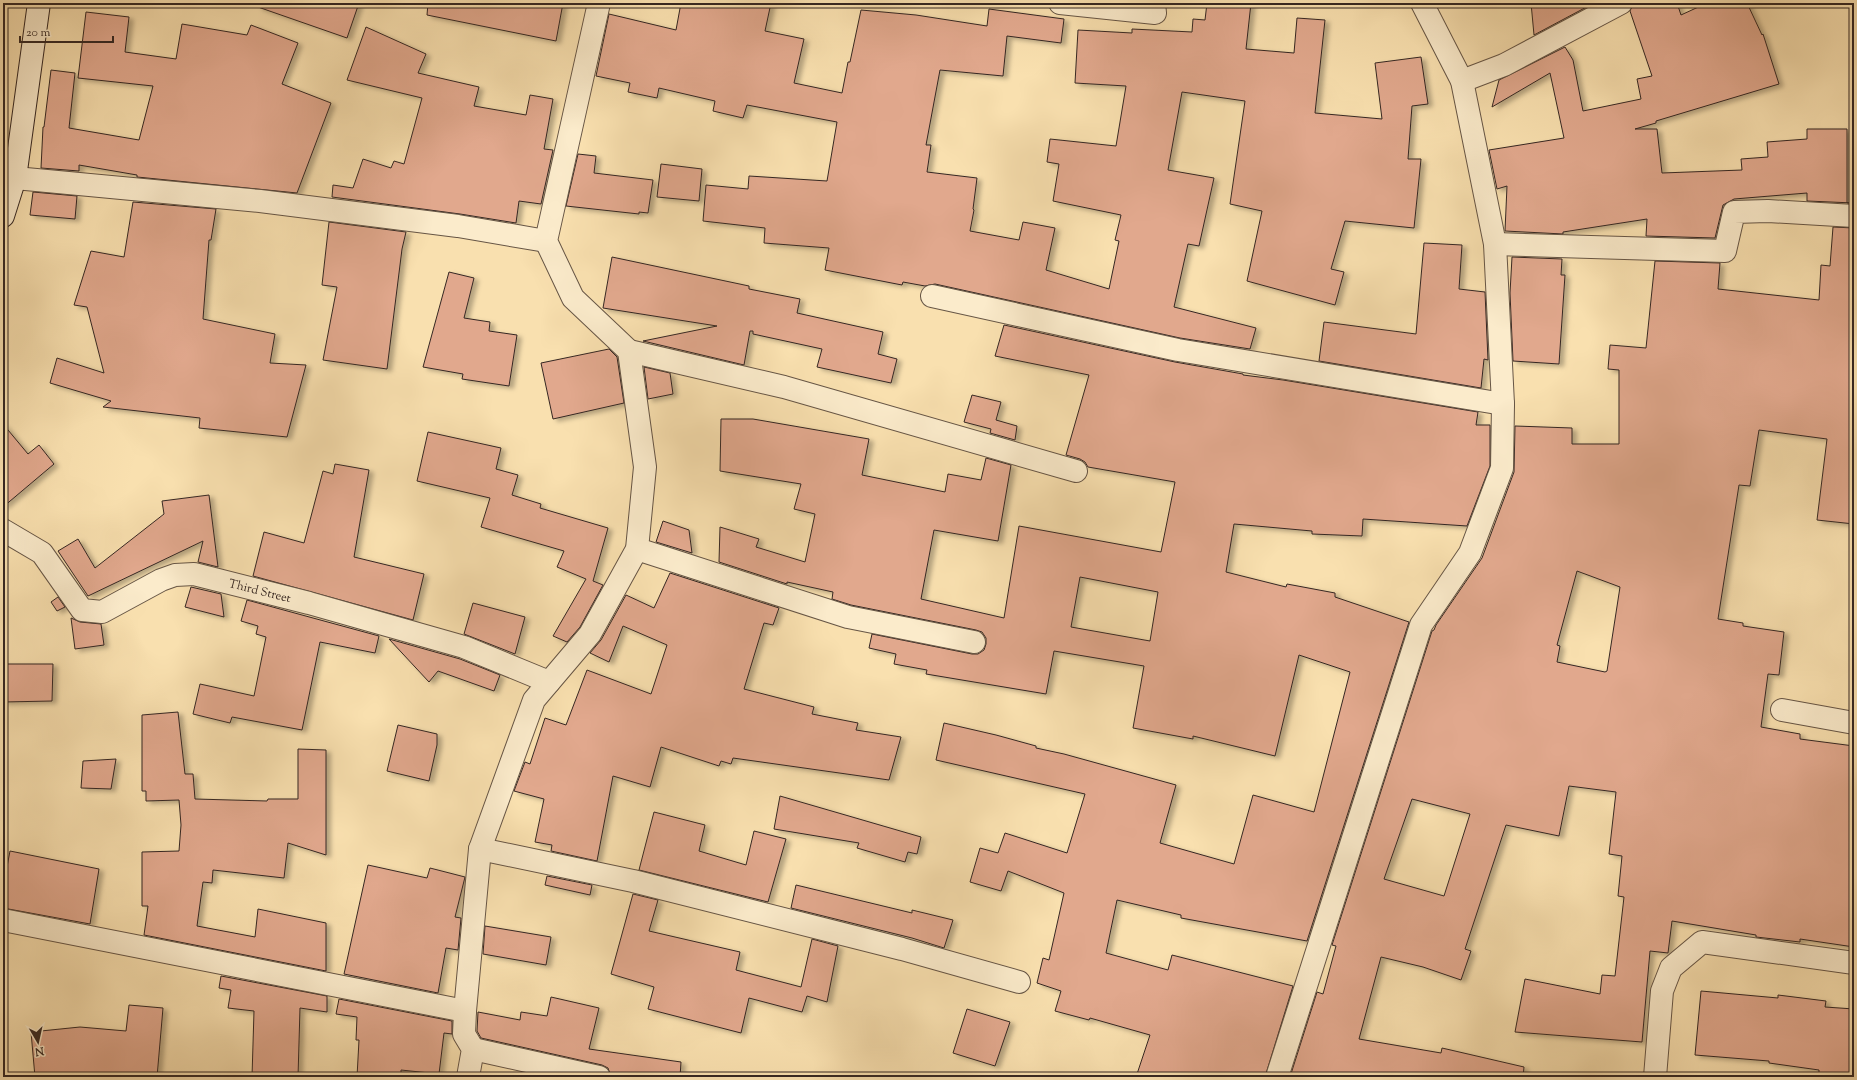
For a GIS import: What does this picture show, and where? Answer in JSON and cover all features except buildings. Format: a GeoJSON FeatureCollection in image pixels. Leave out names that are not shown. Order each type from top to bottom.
{"type":"FeatureCollection","features":[{"type":"Feature","properties":{"kind":"street"},"geometry":{"type":"LineString","coordinates":[[3,216],[15,178],[38,3]]}},
{"type":"Feature","properties":{"kind":"street"},"geometry":{"type":"LineString","coordinates":[[599,3],[546,241],[573,298],[629,351],[784,387],[1076,471]]}},
{"type":"Feature","properties":{"kind":"street"},"geometry":{"type":"LineString","coordinates":[[1060,3],[1155,12],[1154,3]]}},
{"type":"Feature","properties":{"kind":"street"},"geometry":{"type":"LineString","coordinates":[[1277,1077],[1421,625],[1470,553],[1502,468],[1503,404],[1495,244],[1462,82],[1422,3]]}},
{"type":"Feature","properties":{"kind":"street"},"geometry":{"type":"LineString","coordinates":[[1462,82],[1504,66],[1621,3]]}},
{"type":"Feature","properties":{"kind":"street"},"geometry":{"type":"LineString","coordinates":[[15,178],[260,201],[458,226],[546,241]]}},
{"type":"Feature","properties":{"kind":"street"},"geometry":{"type":"LineString","coordinates":[[1495,244],[1725,251],[1734,212],[1768,211],[1854,216]]}},
{"type":"Feature","properties":{"kind":"street"},"geometry":{"type":"LineString","coordinates":[[932,296],[1178,350],[1503,404]]}},
{"type":"Feature","properties":{"kind":"street"},"geometry":{"type":"LineString","coordinates":[[468,1077],[473,1049],[464,1034],[465,1010],[480,849],[534,700],[590,634],[637,549],[645,467],[629,351]]}},
{"type":"Feature","properties":{"kind":"street","name":"Third Street"},"geometry":{"type":"LineString","coordinates":[[3,530],[42,553],[82,610],[102,612],[162,580],[175,575],[194,574],[309,603],[464,647],[549,682]]}},
{"type":"Feature","properties":{"kind":"street"},"geometry":{"type":"LineString","coordinates":[[637,549],[848,617],[974,642]]}},
{"type":"Feature","properties":{"kind":"street"},"geometry":{"type":"LineString","coordinates":[[1782,710],[1854,723]]}},
{"type":"Feature","properties":{"kind":"street"},"geometry":{"type":"LineString","coordinates":[[480,849],[633,881],[902,949],[1019,982]]}},
{"type":"Feature","properties":{"kind":"street"},"geometry":{"type":"LineString","coordinates":[[3,920],[465,1010]]}},
{"type":"Feature","properties":{"kind":"street"},"geometry":{"type":"LineString","coordinates":[[1655,1077],[1662,991],[1671,968],[1702,942],[1854,963]]}},
{"type":"Feature","properties":{"kind":"street"},"geometry":{"type":"LineString","coordinates":[[473,1049],[599,1077]]}}]}
